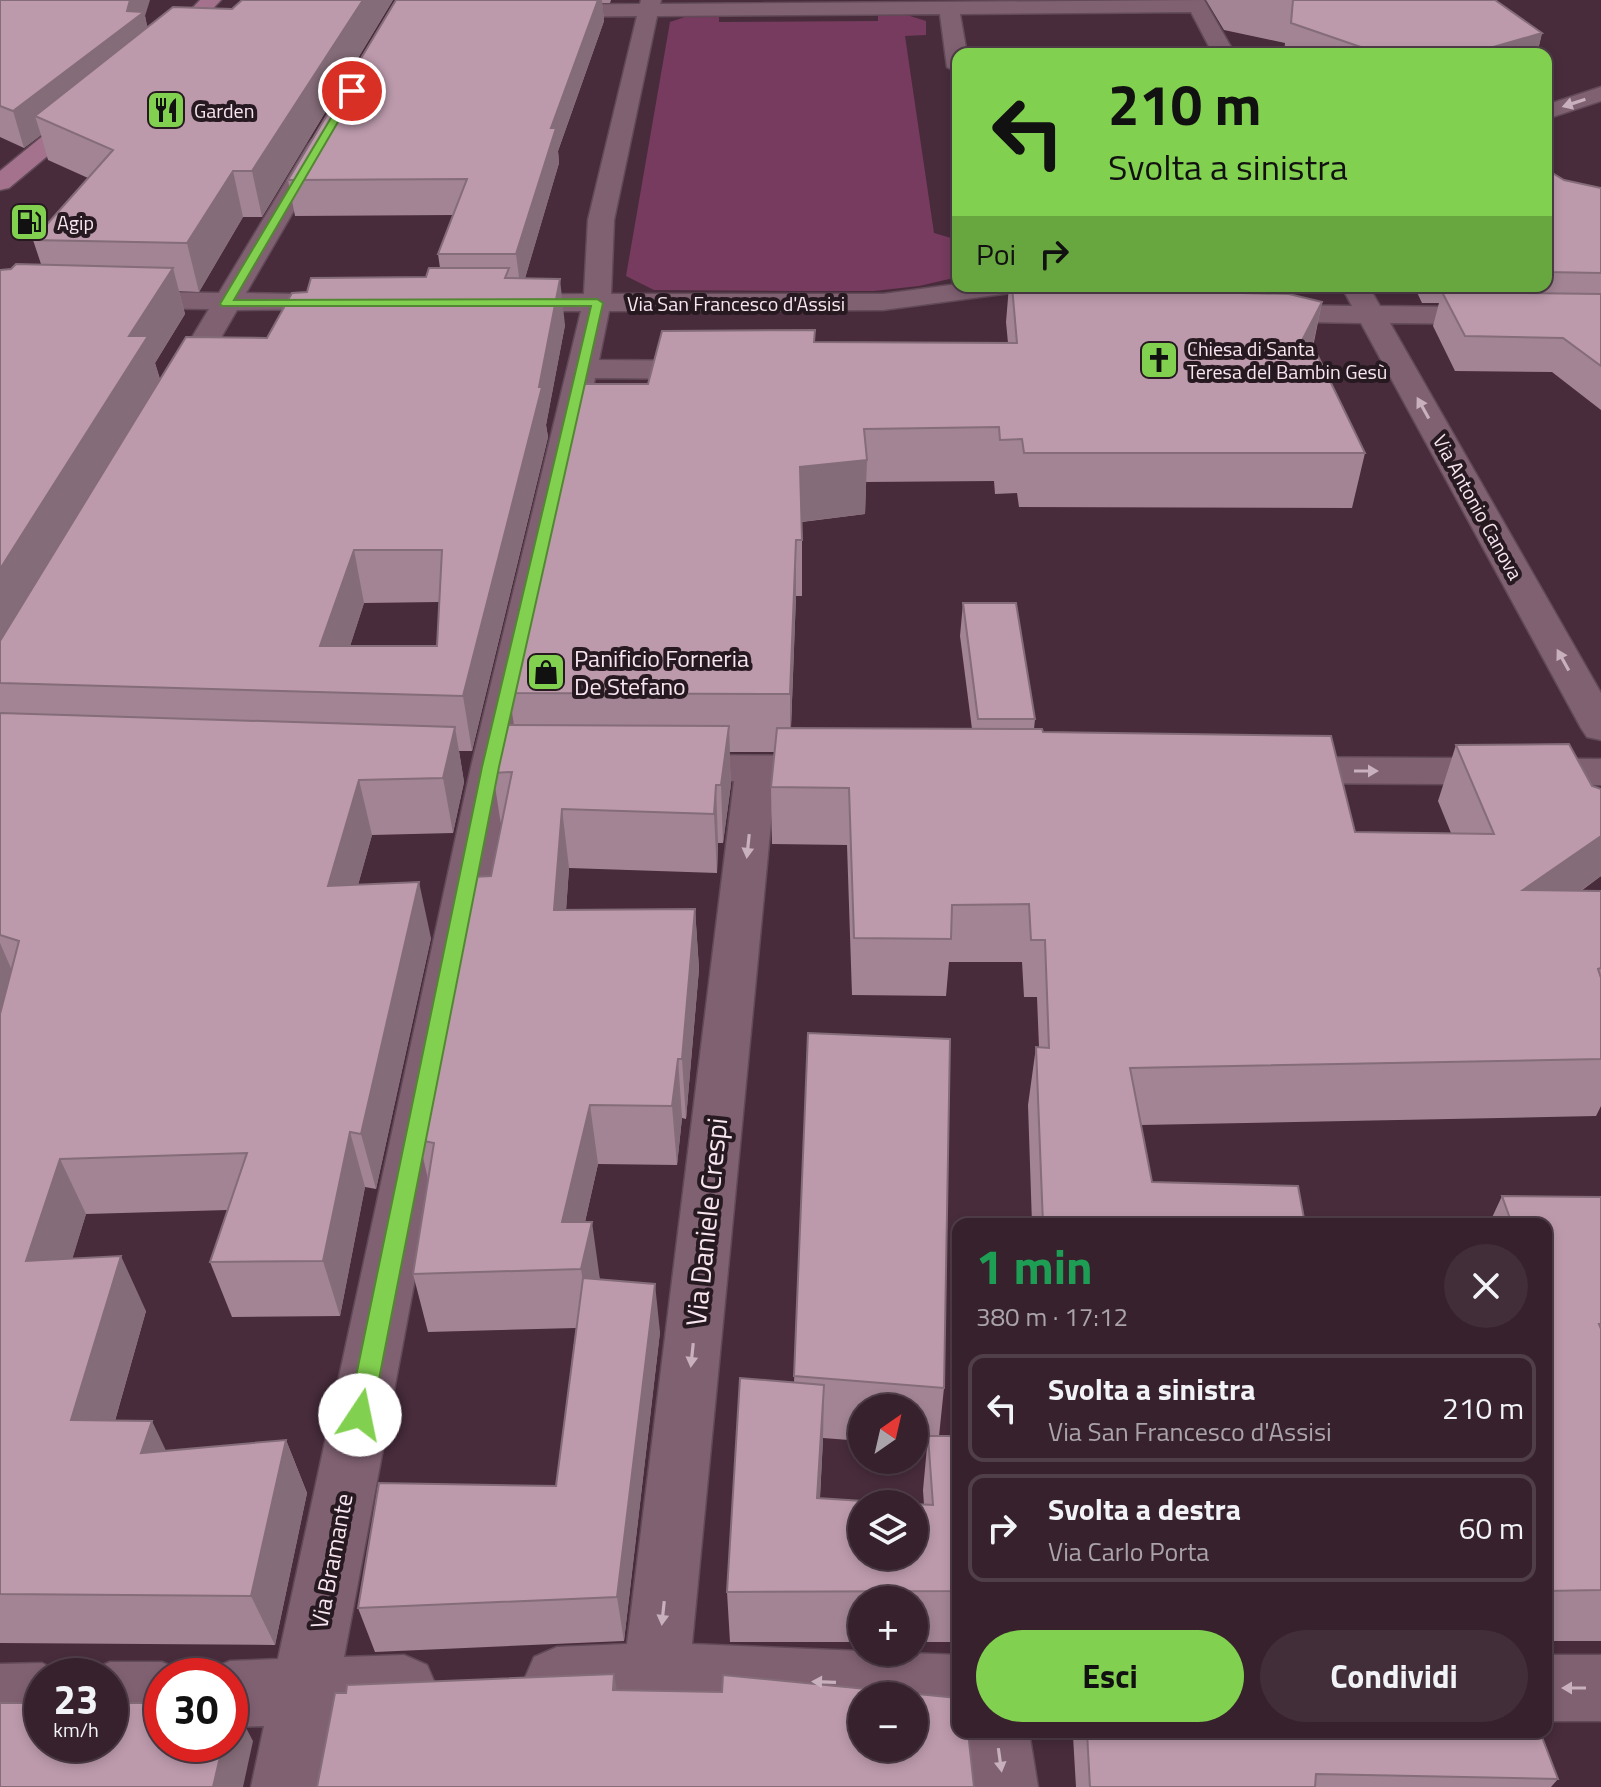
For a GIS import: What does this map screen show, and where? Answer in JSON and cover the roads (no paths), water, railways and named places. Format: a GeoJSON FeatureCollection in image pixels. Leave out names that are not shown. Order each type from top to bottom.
{"type":"FeatureCollection","features":[{"type":"Feature","properties":{"kind":"main road"},"geometry":{"type":"LineString","coordinates":[[146,63],[168,46],[211,0]]}},
{"type":"Feature","properties":{"kind":"main road"},"geometry":{"type":"LineString","coordinates":[[0,183],[103,98]]}},
{"type":"Feature","properties":{"kind":"street"},"geometry":{"type":"LineString","coordinates":[[524,11],[650,6],[949,9],[1195,3],[1221,48]]}},
{"type":"Feature","properties":{"kind":"street","name":"Via Bramante"},"geometry":{"type":"LineString","coordinates":[[285,1787],[491,767],[597,303],[601,220],[650,6]]}},
{"type":"Feature","properties":{"kind":"street"},"geometry":{"type":"LineString","coordinates":[[949,9],[955,48]]}},
{"type":"Feature","properties":{"kind":"street"},"geometry":{"type":"LineString","coordinates":[[1552,110],[1601,94]]}},
{"type":"Feature","properties":{"kind":"street"},"geometry":{"type":"LineString","coordinates":[[164,411],[328,131]]}},
{"type":"Feature","properties":{"kind":"street","name":"Via San Francesco d'Assisi"},"geometry":{"type":"LineString","coordinates":[[471,303],[883,302],[958,292]]}},
{"type":"Feature","properties":{"kind":"street","name":"Via Antonio Canova"},"geometry":{"type":"LineString","coordinates":[[1358,292],[1601,728]]}},
{"type":"Feature","properties":{"kind":"street"},"geometry":{"type":"LineString","coordinates":[[0,298],[226,304],[377,303]]}},
{"type":"Feature","properties":{"kind":"street"},"geometry":{"type":"LineString","coordinates":[[827,302],[842,314],[843,328]]}},
{"type":"Feature","properties":{"kind":"street"},"geometry":{"type":"LineString","coordinates":[[1234,312],[1601,317]]}},
{"type":"Feature","properties":{"kind":"street"},"geometry":{"type":"LineString","coordinates":[[583,369],[737,370]]}},
{"type":"Feature","properties":{"kind":"street"},"geometry":{"type":"LineString","coordinates":[[631,768],[868,769]]}},
{"type":"Feature","properties":{"kind":"street","name":"Via Daniele Crespi"},"geometry":{"type":"LineString","coordinates":[[656,1675],[756,768]]}},
{"type":"Feature","properties":{"kind":"street"},"geometry":{"type":"LineString","coordinates":[[1234,770],[1601,772]]}},
{"type":"Feature","properties":{"kind":"street"},"geometry":{"type":"LineString","coordinates":[[248,1694],[656,1675],[952,1688]]}},
{"type":"Feature","properties":{"kind":"street"},"geometry":{"type":"LineString","coordinates":[[1552,1688],[1601,1688]]}},
{"type":"Feature","properties":{"kind":"street"},"geometry":{"type":"LineString","coordinates":[[0,1697],[24,1696]]}},
{"type":"Feature","properties":{"kind":"street"},"geometry":{"type":"LineString","coordinates":[[997,1738],[1004,1787]]}},
{"type":"Feature","properties":{"kind":"place","name":"Garden"},"geometry":{"type":"Point","coordinates":[166,110]}},
{"type":"Feature","properties":{"kind":"place","name":"Agip"},"geometry":{"type":"Point","coordinates":[29,222]}},
{"type":"Feature","properties":{"kind":"place","name":"Chiesa di Santa Teresa del Bambin Gesù"},"geometry":{"type":"Point","coordinates":[1159,360]}},
{"type":"Feature","properties":{"kind":"place","name":"Panificio Forneria De Stefano"},"geometry":{"type":"Point","coordinates":[546,672]}}]}
